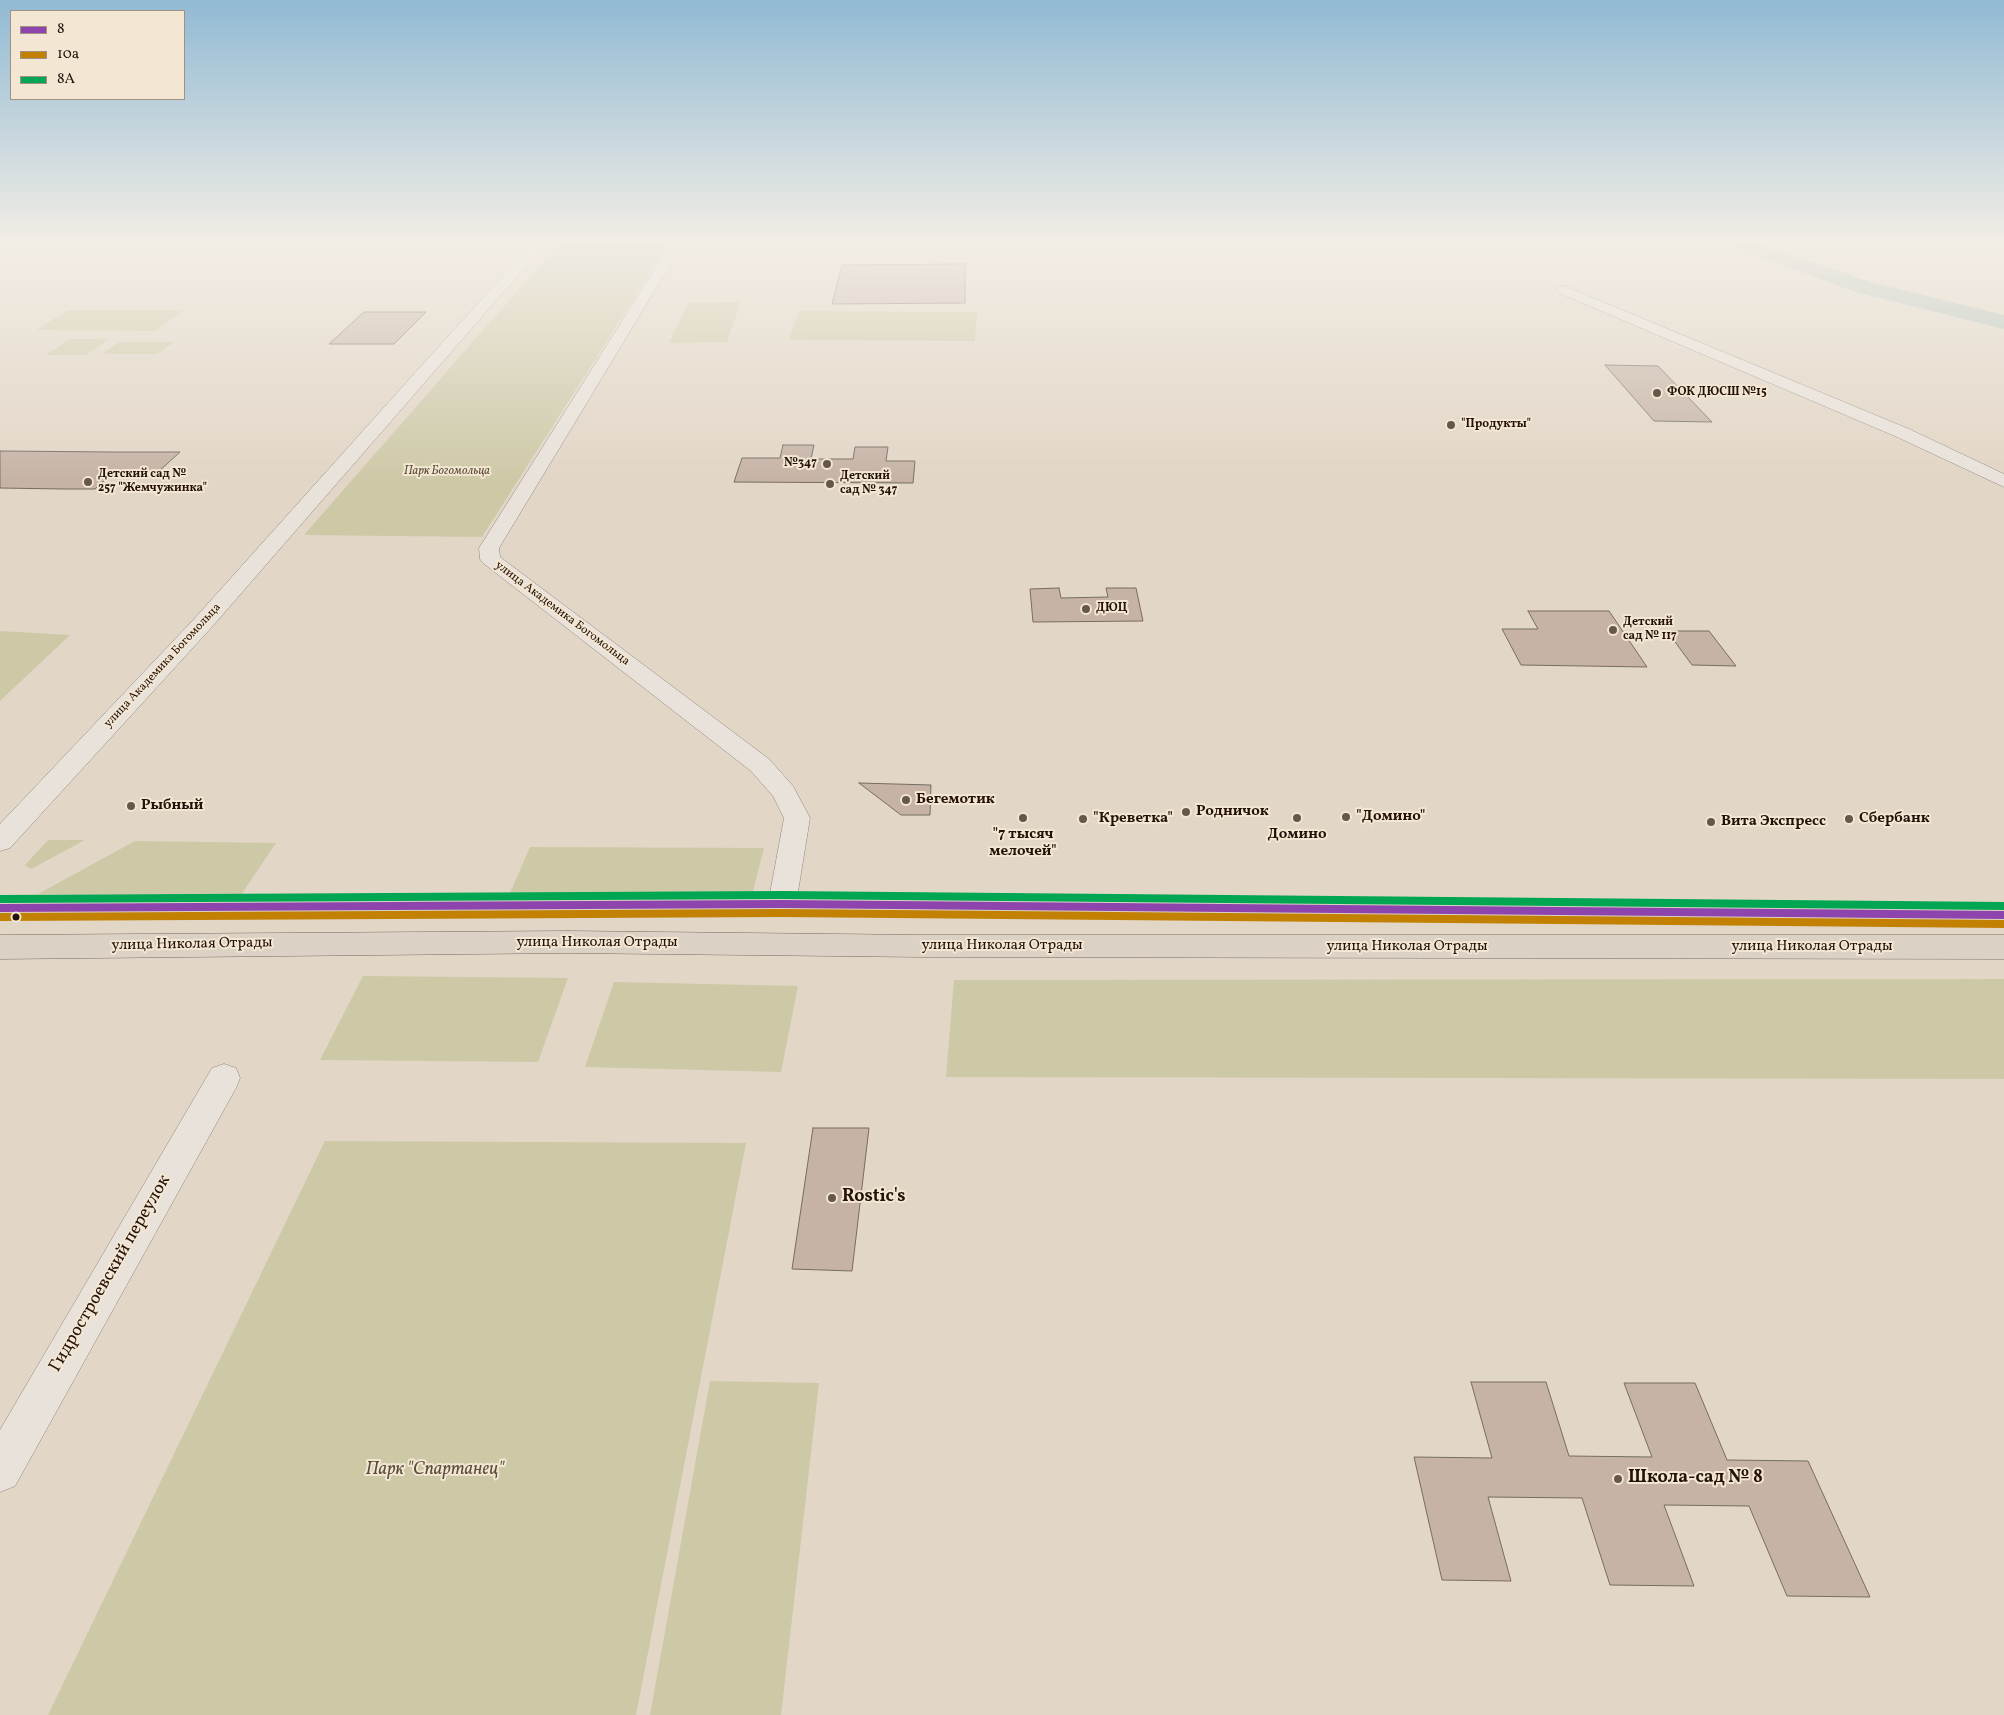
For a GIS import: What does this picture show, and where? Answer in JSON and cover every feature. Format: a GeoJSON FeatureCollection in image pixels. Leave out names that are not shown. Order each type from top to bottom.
{"type":"FeatureCollection","features":[{"type":"Feature","properties":{"kind":"main road"},"geometry":{"type":"LineString","coordinates":[[0,908],[782,904],[2004,915]]}},
{"type":"Feature","properties":{"kind":"main road","name":"улица Николая Отрады"},"geometry":{"type":"LineString","coordinates":[[0,947],[568,942],[922,946],[2004,947]]}},
{"type":"Feature","properties":{"kind":"street","name":"улица Академика Богомольца"},"geometry":{"type":"LineString","coordinates":[[0,841],[203,623],[469,322]]}},
{"type":"Feature","properties":{"kind":"street","name":"улица Академика Богомольца"},"geometry":{"type":"LineString","coordinates":[[629,322],[489,548],[490,559],[760,764],[784,792],[797,818],[782,904]]}},
{"type":"Feature","properties":{"kind":"street"},"geometry":{"type":"LineString","coordinates":[[1640,322],[1903,433],[2004,481]]}},
{"type":"Feature","properties":{"kind":"street","name":"Гидростроевский переулок"},"geometry":{"type":"LineString","coordinates":[[0,1471],[224,1078]]}},
{"type":"Feature","properties":{"kind":"green space"},"geometry":{"type":"Polygon","coordinates":[[[49,322],[167,322],[155,331],[36,330],[49,322]]]}},
{"type":"Feature","properties":{"kind":"green space","name":"Парк Богомольца"},"geometry":{"type":"Polygon","coordinates":[[[490,322],[619,322],[482,537],[304,535],[490,322]]]}},
{"type":"Feature","properties":{"kind":"green space"},"geometry":{"type":"Polygon","coordinates":[[[679,322],[734,322],[727,342],[669,343],[679,322]]]}},
{"type":"Feature","properties":{"kind":"green space"},"geometry":{"type":"Polygon","coordinates":[[[795,322],[976,322],[975,341],[789,340],[795,322]]]}},
{"type":"Feature","properties":{"kind":"green space"},"geometry":{"type":"Polygon","coordinates":[[[70,339],[109,339],[86,355],[46,355],[70,339]]]}},
{"type":"Feature","properties":{"kind":"green space"},"geometry":{"type":"Polygon","coordinates":[[[119,342],[174,342],[157,354],[102,354],[119,342]]]}},
{"type":"Feature","properties":{"kind":"green space"},"geometry":{"type":"Polygon","coordinates":[[[0,631],[70,635],[0,701],[0,631]]]}},
{"type":"Feature","properties":{"kind":"green space"},"geometry":{"type":"Polygon","coordinates":[[[48,840],[85,840],[31,869],[25,865],[48,840]]]}},
{"type":"Feature","properties":{"kind":"green space"},"geometry":{"type":"Polygon","coordinates":[[[135,841],[276,843],[241,895],[38,894],[135,841]]]}},
{"type":"Feature","properties":{"kind":"green space"},"geometry":{"type":"Polygon","coordinates":[[[530,847],[764,848],[752,895],[510,893],[530,847]]]}},
{"type":"Feature","properties":{"kind":"green space"},"geometry":{"type":"Polygon","coordinates":[[[363,976],[568,978],[538,1062],[320,1060],[363,976]]]}},
{"type":"Feature","properties":{"kind":"green space"},"geometry":{"type":"Polygon","coordinates":[[[2004,979],[2004,1079],[946,1077],[954,980],[2004,979]]]}},
{"type":"Feature","properties":{"kind":"green space"},"geometry":{"type":"Polygon","coordinates":[[[614,982],[798,986],[781,1072],[585,1067],[614,982]]]}},
{"type":"Feature","properties":{"kind":"green space","name":"Парк \"Спартанец\""},"geometry":{"type":"Polygon","coordinates":[[[325,1141],[746,1143],[636,1715],[48,1715],[325,1141]]]}},
{"type":"Feature","properties":{"kind":"green space"},"geometry":{"type":"Polygon","coordinates":[[[710,1381],[819,1383],[781,1715],[650,1715],[710,1381]]]}},
{"type":"Feature","properties":{"kind":"building"},"geometry":{"type":"Polygon","coordinates":[[[353,322],[416,322],[394,344],[329,344],[353,322]]]}},
{"type":"Feature","properties":{"kind":"building","name":"ФОК ДЮСШ №15"},"geometry":{"type":"Polygon","coordinates":[[[1605,365],[1658,366],[1712,422],[1654,421],[1605,365]]]}},
{"type":"Feature","properties":{"kind":"building","name":"№347"},"geometry":{"type":"Polygon","coordinates":[[[783,445],[814,445],[811,459],[853,459],[855,447],[888,447],[886,461],[915,461],[913,483],[734,482],[742,458],[780,458],[783,445]]]}},
{"type":"Feature","properties":{"kind":"building"},"geometry":{"type":"Polygon","coordinates":[[[0,451],[180,452],[156,474],[112,474],[95,489],[64,489],[0,488],[0,451]]]}},
{"type":"Feature","properties":{"kind":"building","name":"ДЮЦ"},"geometry":{"type":"Polygon","coordinates":[[[1059,588],[1061,598],[1108,597],[1106,588],[1136,588],[1143,621],[1033,622],[1030,589],[1059,588]]]}},
{"type":"Feature","properties":{"kind":"building"},"geometry":{"type":"Polygon","coordinates":[[[1528,611],[1609,611],[1647,667],[1521,665],[1502,629],[1538,629],[1528,611]]]}},
{"type":"Feature","properties":{"kind":"building"},"geometry":{"type":"Polygon","coordinates":[[[1667,631],[1709,631],[1736,666],[1692,665],[1667,631]]]}},
{"type":"Feature","properties":{"kind":"building","name":"Бегемотик"},"geometry":{"type":"Polygon","coordinates":[[[859,783],[931,785],[930,815],[901,815],[859,783]]]}},
{"type":"Feature","properties":{"kind":"building","name":"Rostic's"},"geometry":{"type":"Polygon","coordinates":[[[813,1128],[869,1128],[852,1271],[792,1269],[813,1128]]]}},
{"type":"Feature","properties":{"kind":"building","name":"Школа-сад № 8"},"geometry":{"type":"Polygon","coordinates":[[[1471,1382],[1546,1382],[1569,1456],[1652,1457],[1624,1383],[1695,1383],[1727,1460],[1808,1461],[1870,1597],[1787,1596],[1749,1506],[1664,1505],[1694,1586],[1610,1585],[1582,1498],[1488,1497],[1511,1581],[1442,1580],[1414,1457],[1492,1458],[1471,1382]]]}},
{"type":"Feature","properties":{"kind":"transit line","name":"8А"},"geometry":{"type":"LineString","coordinates":[[0,899],[782,895],[2004,906]]}},
{"type":"Feature","properties":{"kind":"transit line","name":"8"},"geometry":{"type":"LineString","coordinates":[[0,908],[782,904],[2004,915]]}},
{"type":"Feature","properties":{"kind":"transit line","name":"10а"},"geometry":{"type":"LineString","coordinates":[[0,917],[782,913],[2004,924]]}},
{"type":"Feature","properties":{"kind":"place","name":"ФОК ДЮСШ №15"},"geometry":{"type":"Point","coordinates":[1657,393]}},
{"type":"Feature","properties":{"kind":"place","name":"\"Продукты\""},"geometry":{"type":"Point","coordinates":[1451,425]}},
{"type":"Feature","properties":{"kind":"place","name":"№347"},"geometry":{"type":"Point","coordinates":[827,464]}},
{"type":"Feature","properties":{"kind":"place","name":"Детский сад № 257 \"Жемчужинка\""},"geometry":{"type":"Point","coordinates":[88,482]}},
{"type":"Feature","properties":{"kind":"place","name":"Детский сад № 347"},"geometry":{"type":"Point","coordinates":[830,484]}},
{"type":"Feature","properties":{"kind":"place","name":"ДЮЦ"},"geometry":{"type":"Point","coordinates":[1086,609]}},
{"type":"Feature","properties":{"kind":"place","name":"Детский сад № 117"},"geometry":{"type":"Point","coordinates":[1613,630]}},
{"type":"Feature","properties":{"kind":"place","name":"Бегемотик"},"geometry":{"type":"Point","coordinates":[906,800]}},
{"type":"Feature","properties":{"kind":"place","name":"Рыбный"},"geometry":{"type":"Point","coordinates":[131,806]}},
{"type":"Feature","properties":{"kind":"place","name":"Родничок"},"geometry":{"type":"Point","coordinates":[1186,812]}},
{"type":"Feature","properties":{"kind":"place","name":"\"Домино\""},"geometry":{"type":"Point","coordinates":[1346,817]}},
{"type":"Feature","properties":{"kind":"place","name":"\"7 тысяч мелочей\""},"geometry":{"type":"Point","coordinates":[1023,818]}},
{"type":"Feature","properties":{"kind":"place","name":"Домино"},"geometry":{"type":"Point","coordinates":[1297,818]}},
{"type":"Feature","properties":{"kind":"place","name":"\"Креветка\""},"geometry":{"type":"Point","coordinates":[1083,819]}},
{"type":"Feature","properties":{"kind":"place","name":"Сбербанк"},"geometry":{"type":"Point","coordinates":[1849,819]}},
{"type":"Feature","properties":{"kind":"place","name":"Вита Экспресс"},"geometry":{"type":"Point","coordinates":[1711,822]}},
{"type":"Feature","properties":{"kind":"place","name":"Rostic's"},"geometry":{"type":"Point","coordinates":[832,1198]}},
{"type":"Feature","properties":{"kind":"place","name":"Школа-сад № 8"},"geometry":{"type":"Point","coordinates":[1618,1479]}}]}
